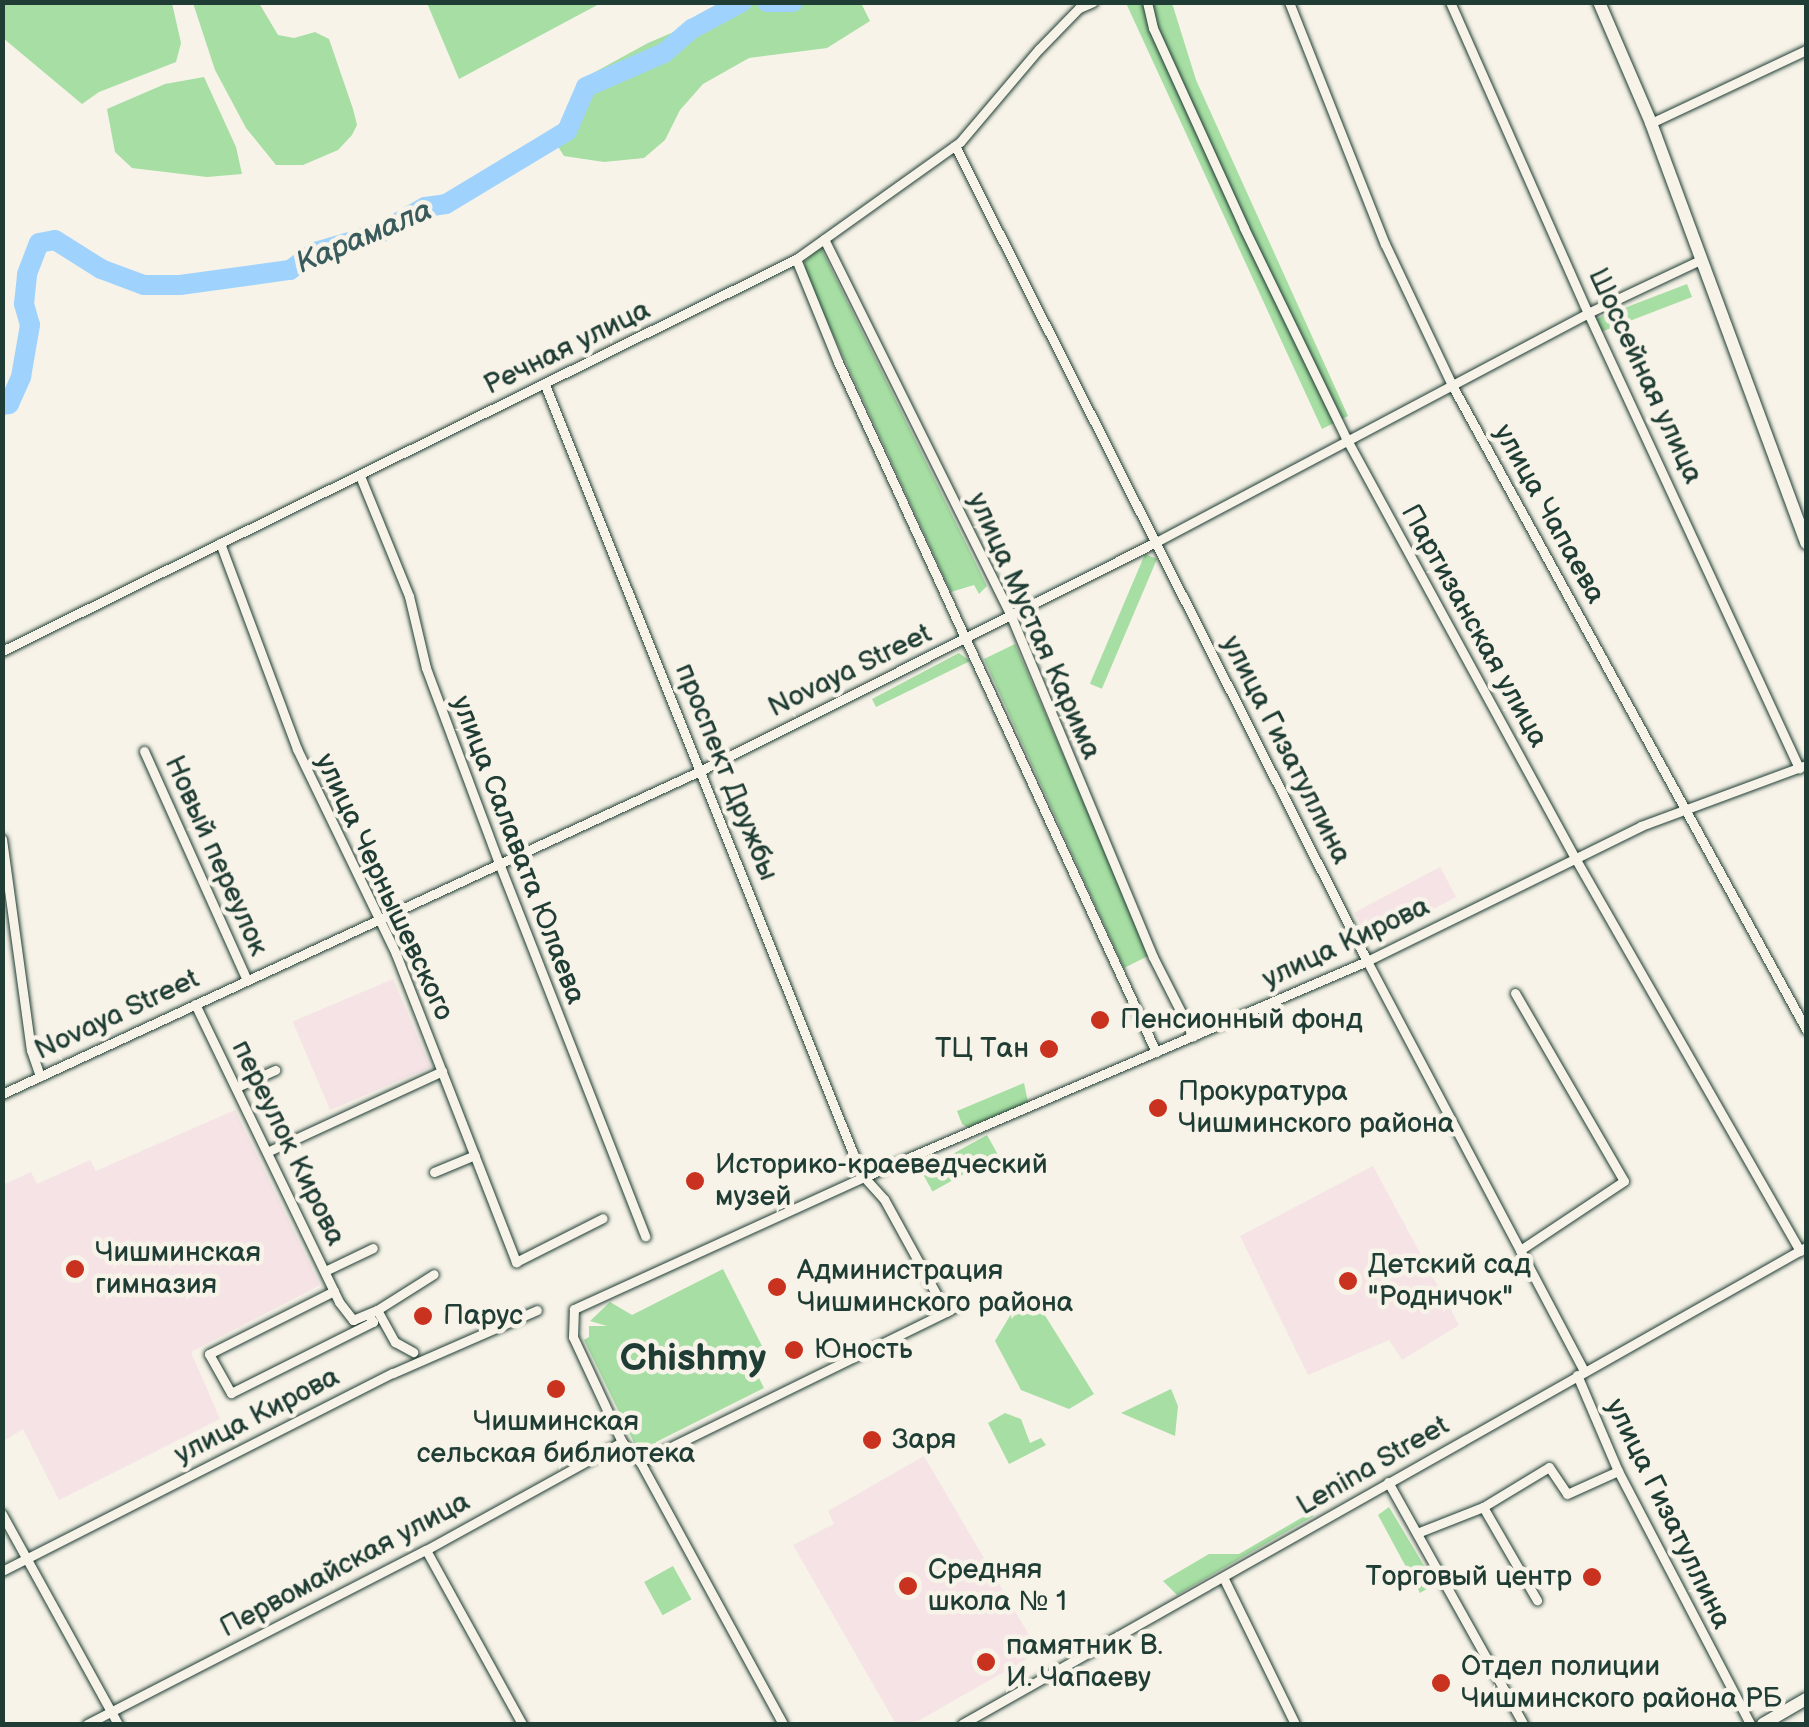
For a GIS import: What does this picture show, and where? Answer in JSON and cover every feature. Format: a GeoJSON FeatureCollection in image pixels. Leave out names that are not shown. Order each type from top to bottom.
{"type":"FeatureCollection","features":[{"type":"Feature","properties":{"kind":"main road"},"geometry":{"type":"LineString","coordinates":[[1598,2],[1651,123],[1806,543]]}},
{"type":"Feature","properties":{"kind":"main road"},"geometry":{"type":"LineString","coordinates":[[1763,1724],[1806,1699]]}},
{"type":"Feature","properties":{"kind":"street","name":"Речная улица"},"geometry":{"type":"LineString","coordinates":[[2,651],[796,259],[954,146],[1079,8],[1093,2]]}},
{"type":"Feature","properties":{"kind":"street","name":"Партизанская улица"},"geometry":{"type":"LineString","coordinates":[[1146,2],[1153,28],[1236,210],[1346,438],[1575,858],[1803,1249]]}},
{"type":"Feature","properties":{"kind":"street","name":"улица Чапаева"},"geometry":{"type":"LineString","coordinates":[[1288,2],[1385,244],[1452,387],[1806,1029]]}},
{"type":"Feature","properties":{"kind":"street","name":"Шоссейная улица"},"geometry":{"type":"LineString","coordinates":[[1450,2],[1588,313],[1803,767]]}},
{"type":"Feature","properties":{"kind":"street"},"geometry":{"type":"LineString","coordinates":[[1651,123],[1806,50]]}},
{"type":"Feature","properties":{"kind":"street","name":"улица Гизатуллина"},"geometry":{"type":"LineString","coordinates":[[954,146],[1367,961],[1520,1250],[1581,1373],[1618,1471],[1750,1724]]}},
{"type":"Feature","properties":{"kind":"street","name":"улица Мустая Карима"},"geometry":{"type":"LineString","coordinates":[[824,239],[1010,616],[1130,906],[1193,1036]]}},
{"type":"Feature","properties":{"kind":"street","name":"Novaya Street"},"geometry":{"type":"LineString","coordinates":[[2,1094],[702,770],[1156,542],[1346,438],[1702,258]]}},
{"type":"Feature","properties":{"kind":"street"},"geometry":{"type":"LineString","coordinates":[[796,259],[1156,1052]]}},
{"type":"Feature","properties":{"kind":"street","name":"проспект Дружбы"},"geometry":{"type":"LineString","coordinates":[[545,385],[702,770],[814,1062],[864,1176],[884,1199],[946,1312]]}},
{"type":"Feature","properties":{"kind":"street","name":"улица Салавата Юлаева"},"geometry":{"type":"LineString","coordinates":[[360,476],[409,596],[426,668],[498,863],[645,1236]]}},
{"type":"Feature","properties":{"kind":"street","name":"улица Чернышевского"},"geometry":{"type":"LineString","coordinates":[[220,543],[296,749],[379,919],[516,1262],[603,1218]]}},
{"type":"Feature","properties":{"kind":"street","name":"Новый переулок"},"geometry":{"type":"LineString","coordinates":[[144,751],[246,980]]}},
{"type":"Feature","properties":{"kind":"street","name":"улица Кирова"},"geometry":{"type":"LineString","coordinates":[[622,1442],[572,1337],[574,1309],[864,1176],[1367,961],[1575,858],[1686,810],[1803,767]]}},
{"type":"Feature","properties":{"kind":"street"},"geometry":{"type":"LineString","coordinates":[[2,839],[31,1050],[40,1076]]}},
{"type":"Feature","properties":{"kind":"street"},"geometry":{"type":"LineString","coordinates":[[1515,993],[1624,1181],[1520,1250]]}},
{"type":"Feature","properties":{"kind":"street","name":"переулок Кирова"},"geometry":{"type":"LineString","coordinates":[[195,1004],[339,1302],[354,1320],[373,1312]]}},
{"type":"Feature","properties":{"kind":"street"},"geometry":{"type":"LineString","coordinates":[[237,1087],[274,1070]]}},
{"type":"Feature","properties":{"kind":"street"},"geometry":{"type":"LineString","coordinates":[[267,1152],[442,1071]]}},
{"type":"Feature","properties":{"kind":"street"},"geometry":{"type":"LineString","coordinates":[[434,1172],[475,1156]]}},
{"type":"Feature","properties":{"kind":"street"},"geometry":{"type":"LineString","coordinates":[[324,1270],[372,1248]]}},
{"type":"Feature","properties":{"kind":"street","name":"Lenina Street"},"geometry":{"type":"LineString","coordinates":[[962,1724],[1803,1249]]}},
{"type":"Feature","properties":{"kind":"street"},"geometry":{"type":"LineString","coordinates":[[373,1312],[434,1274]]}},
{"type":"Feature","properties":{"kind":"street"},"geometry":{"type":"LineString","coordinates":[[334,1291],[209,1354],[231,1393],[373,1322],[373,1312]]}},
{"type":"Feature","properties":{"kind":"street"},"geometry":{"type":"LineString","coordinates":[[640,1462],[963,1302]]}},
{"type":"Feature","properties":{"kind":"street","name":"улица Кирова"},"geometry":{"type":"LineString","coordinates":[[2,1572],[393,1373],[537,1310]]}},
{"type":"Feature","properties":{"kind":"street"},"geometry":{"type":"LineString","coordinates":[[373,1312],[395,1342],[413,1352]]}},
{"type":"Feature","properties":{"kind":"street"},"geometry":{"type":"LineString","coordinates":[[622,1442],[640,1462],[783,1724]]}},
{"type":"Feature","properties":{"kind":"street","name":"Первомайская улица"},"geometry":{"type":"LineString","coordinates":[[87,1724],[426,1550],[622,1442]]}},
{"type":"Feature","properties":{"kind":"street"},"geometry":{"type":"LineString","coordinates":[[1417,1533],[1482,1507],[1550,1467],[1567,1494],[1618,1471]]}},
{"type":"Feature","properties":{"kind":"street"},"geometry":{"type":"LineString","coordinates":[[1388,1482],[1523,1724]]}},
{"type":"Feature","properties":{"kind":"street"},"geometry":{"type":"LineString","coordinates":[[1482,1507],[1537,1600]]}},
{"type":"Feature","properties":{"kind":"street"},"geometry":{"type":"LineString","coordinates":[[5,1521],[30,1557],[118,1724]]}},
{"type":"Feature","properties":{"kind":"street"},"geometry":{"type":"LineString","coordinates":[[426,1550],[522,1724]]}},
{"type":"Feature","properties":{"kind":"street"},"geometry":{"type":"LineString","coordinates":[[1224,1579],[1295,1724]]}},
{"type":"Feature","properties":{"kind":"shaded area"},"geometry":{"type":"Polygon","coordinates":[[[1440,867],[1456,897],[1370,943],[1354,913],[1440,867]]]}},
{"type":"Feature","properties":{"kind":"shaded area"},"geometry":{"type":"Polygon","coordinates":[[[393,979],[431,1067],[330,1110],[293,1022],[393,979]]]}},
{"type":"Feature","properties":{"kind":"shaded area","name":"Чишминская гимназия"},"geometry":{"type":"Polygon","coordinates":[[[235,1110],[320,1285],[191,1352],[220,1419],[59,1500],[23,1429],[5,1440],[3,1434],[3,1185],[31,1172],[37,1184],[90,1160],[96,1171],[235,1110]]]}},
{"type":"Feature","properties":{"kind":"shaded area","name":"Детский сад \"Родничок\""},"geometry":{"type":"Polygon","coordinates":[[[1373,1166],[1459,1325],[1402,1360],[1389,1340],[1308,1375],[1240,1236],[1373,1166]]]}},
{"type":"Feature","properties":{"kind":"shaded area","name":"Средняя школа № 1"},"geometry":{"type":"Polygon","coordinates":[[[924,1456],[1039,1652],[918,1721],[896,1724],[793,1545],[834,1524],[828,1511],[924,1456]]]}},
{"type":"Feature","properties":{"kind":"green space"},"geometry":{"type":"Polygon","coordinates":[[[2,3],[172,3],[181,43],[176,62],[99,92],[82,104],[3,38],[2,3]]]}},
{"type":"Feature","properties":{"kind":"green space"},"geometry":{"type":"Polygon","coordinates":[[[193,3],[259,3],[278,35],[294,38],[315,32],[329,39],[357,125],[352,135],[338,150],[303,165],[276,165],[246,128],[215,70],[193,3]]]}},
{"type":"Feature","properties":{"kind":"green space"},"geometry":{"type":"Polygon","coordinates":[[[427,3],[601,3],[459,79],[427,3]]]}},
{"type":"Feature","properties":{"kind":"green space"},"geometry":{"type":"Polygon","coordinates":[[[741,3],[861,3],[870,21],[827,48],[749,58],[703,84],[680,110],[665,140],[644,158],[604,162],[564,156],[553,139],[584,78],[648,43],[741,3]]]}},
{"type":"Feature","properties":{"kind":"green space"},"geometry":{"type":"Polygon","coordinates":[[[1126,3],[1172,3],[1196,80],[1348,416],[1322,429],[1126,3]]]}},
{"type":"Feature","properties":{"kind":"green space"},"geometry":{"type":"Polygon","coordinates":[[[204,77],[236,147],[242,174],[207,177],[132,168],[115,152],[107,109],[165,84],[204,77]]]}},
{"type":"Feature","properties":{"kind":"green space"},"geometry":{"type":"Polygon","coordinates":[[[820,246],[987,586],[979,594],[974,585],[951,592],[805,273],[805,261],[820,246]]]}},
{"type":"Feature","properties":{"kind":"green space"},"geometry":{"type":"Polygon","coordinates":[[[1687,284],[1692,297],[1601,332],[1596,319],[1687,284]]]}},
{"type":"Feature","properties":{"kind":"green space"},"geometry":{"type":"Polygon","coordinates":[[[1145,554],[1157,559],[1102,689],[1090,684],[1145,554]]]}},
{"type":"Feature","properties":{"kind":"green space"},"geometry":{"type":"Polygon","coordinates":[[[1015,644],[1150,955],[1124,968],[984,659],[1015,644]]]}},
{"type":"Feature","properties":{"kind":"green space"},"geometry":{"type":"Polygon","coordinates":[[[959,653],[970,661],[876,707],[872,699],[959,653]]]}},
{"type":"Feature","properties":{"kind":"green space"},"geometry":{"type":"Polygon","coordinates":[[[1024,1083],[1028,1102],[968,1128],[962,1124],[957,1111],[1024,1083]]]}},
{"type":"Feature","properties":{"kind":"green space"},"geometry":{"type":"Polygon","coordinates":[[[987,1135],[998,1155],[933,1191],[921,1171],[987,1135]]]}},
{"type":"Feature","properties":{"kind":"green space"},"geometry":{"type":"Polygon","coordinates":[[[723,1269],[763,1348],[748,1356],[764,1388],[656,1442],[656,1450],[638,1451],[584,1340],[589,1337],[589,1326],[607,1326],[590,1321],[610,1302],[632,1315],[723,1269]]]}},
{"type":"Feature","properties":{"kind":"green space"},"geometry":{"type":"Polygon","coordinates":[[[1036,1301],[1094,1394],[1069,1409],[1021,1390],[995,1341],[1011,1314],[1036,1301]]]}},
{"type":"Feature","properties":{"kind":"green space"},"geometry":{"type":"Polygon","coordinates":[[[1171,1389],[1178,1406],[1175,1436],[1121,1413],[1171,1389]]]}},
{"type":"Feature","properties":{"kind":"green space"},"geometry":{"type":"Polygon","coordinates":[[[1005,1413],[1021,1419],[1030,1443],[1041,1438],[1046,1445],[1009,1464],[988,1423],[1005,1413]]]}},
{"type":"Feature","properties":{"kind":"green space"},"geometry":{"type":"Polygon","coordinates":[[[1389,1507],[1435,1584],[1420,1593],[1378,1515],[1389,1507]]]}},
{"type":"Feature","properties":{"kind":"green space"},"geometry":{"type":"Polygon","coordinates":[[[1308,1514],[1314,1516],[1177,1595],[1163,1581],[1209,1554],[1239,1554],[1308,1514]]]}},
{"type":"Feature","properties":{"kind":"green space"},"geometry":{"type":"Polygon","coordinates":[[[673,1566],[691,1599],[663,1615],[644,1582],[673,1566]]]}},
{"type":"Feature","properties":{"kind":"waterway","name":"Карамала"},"geometry":{"type":"LineString","coordinates":[[2,405],[9,404],[21,377],[30,325],[24,304],[27,274],[39,243],[55,240],[101,269],[144,285],[180,285],[290,270],[315,252],[380,233],[425,207],[446,204],[567,131],[586,87],[664,53],[692,29],[742,2]]}},
{"type":"Feature","properties":{"kind":"waterway","name":"Карамала"},"geometry":{"type":"LineString","coordinates":[[767,2],[793,2]]}},
{"type":"Feature","properties":{"kind":"place","name":"Пенсионный фонд"},"geometry":{"type":"Point","coordinates":[1100,1020]}},
{"type":"Feature","properties":{"kind":"place","name":"ТЦ Тан"},"geometry":{"type":"Point","coordinates":[1049,1049]}},
{"type":"Feature","properties":{"kind":"place","name":"Прокуратура Чишминского района"},"geometry":{"type":"Point","coordinates":[1158,1108]}},
{"type":"Feature","properties":{"kind":"place","name":"Историко-краеведческий музей"},"geometry":{"type":"Point","coordinates":[695,1181]}},
{"type":"Feature","properties":{"kind":"place","name":"Чишминская гимназия"},"geometry":{"type":"Point","coordinates":[75,1269]}},
{"type":"Feature","properties":{"kind":"place","name":"Детский сад \"Родничок\""},"geometry":{"type":"Point","coordinates":[1348,1281]}},
{"type":"Feature","properties":{"kind":"place","name":"Администрация Чишминского района"},"geometry":{"type":"Point","coordinates":[777,1287]}},
{"type":"Feature","properties":{"kind":"place","name":"Парус"},"geometry":{"type":"Point","coordinates":[423,1316]}},
{"type":"Feature","properties":{"kind":"place","name":"Юность"},"geometry":{"type":"Point","coordinates":[794,1350]}},
{"type":"Feature","properties":{"kind":"place","name":"Чишминская сельская библиотека"},"geometry":{"type":"Point","coordinates":[556,1389]}},
{"type":"Feature","properties":{"kind":"place","name":"Заря"},"geometry":{"type":"Point","coordinates":[872,1440]}},
{"type":"Feature","properties":{"kind":"place","name":"Торговый центр"},"geometry":{"type":"Point","coordinates":[1592,1577]}},
{"type":"Feature","properties":{"kind":"place","name":"Средняя школа № 1"},"geometry":{"type":"Point","coordinates":[908,1586]}},
{"type":"Feature","properties":{"kind":"place","name":"памятник В. И. Чапаеву"},"geometry":{"type":"Point","coordinates":[986,1662]}},
{"type":"Feature","properties":{"kind":"place","name":"Отдел полиции Чишминского района РБ"},"geometry":{"type":"Point","coordinates":[1441,1683]}},
{"type":"Feature","properties":{"kind":"district","name":"Chishmy"},"geometry":{"type":"Point","coordinates":[693,1359]}}]}
